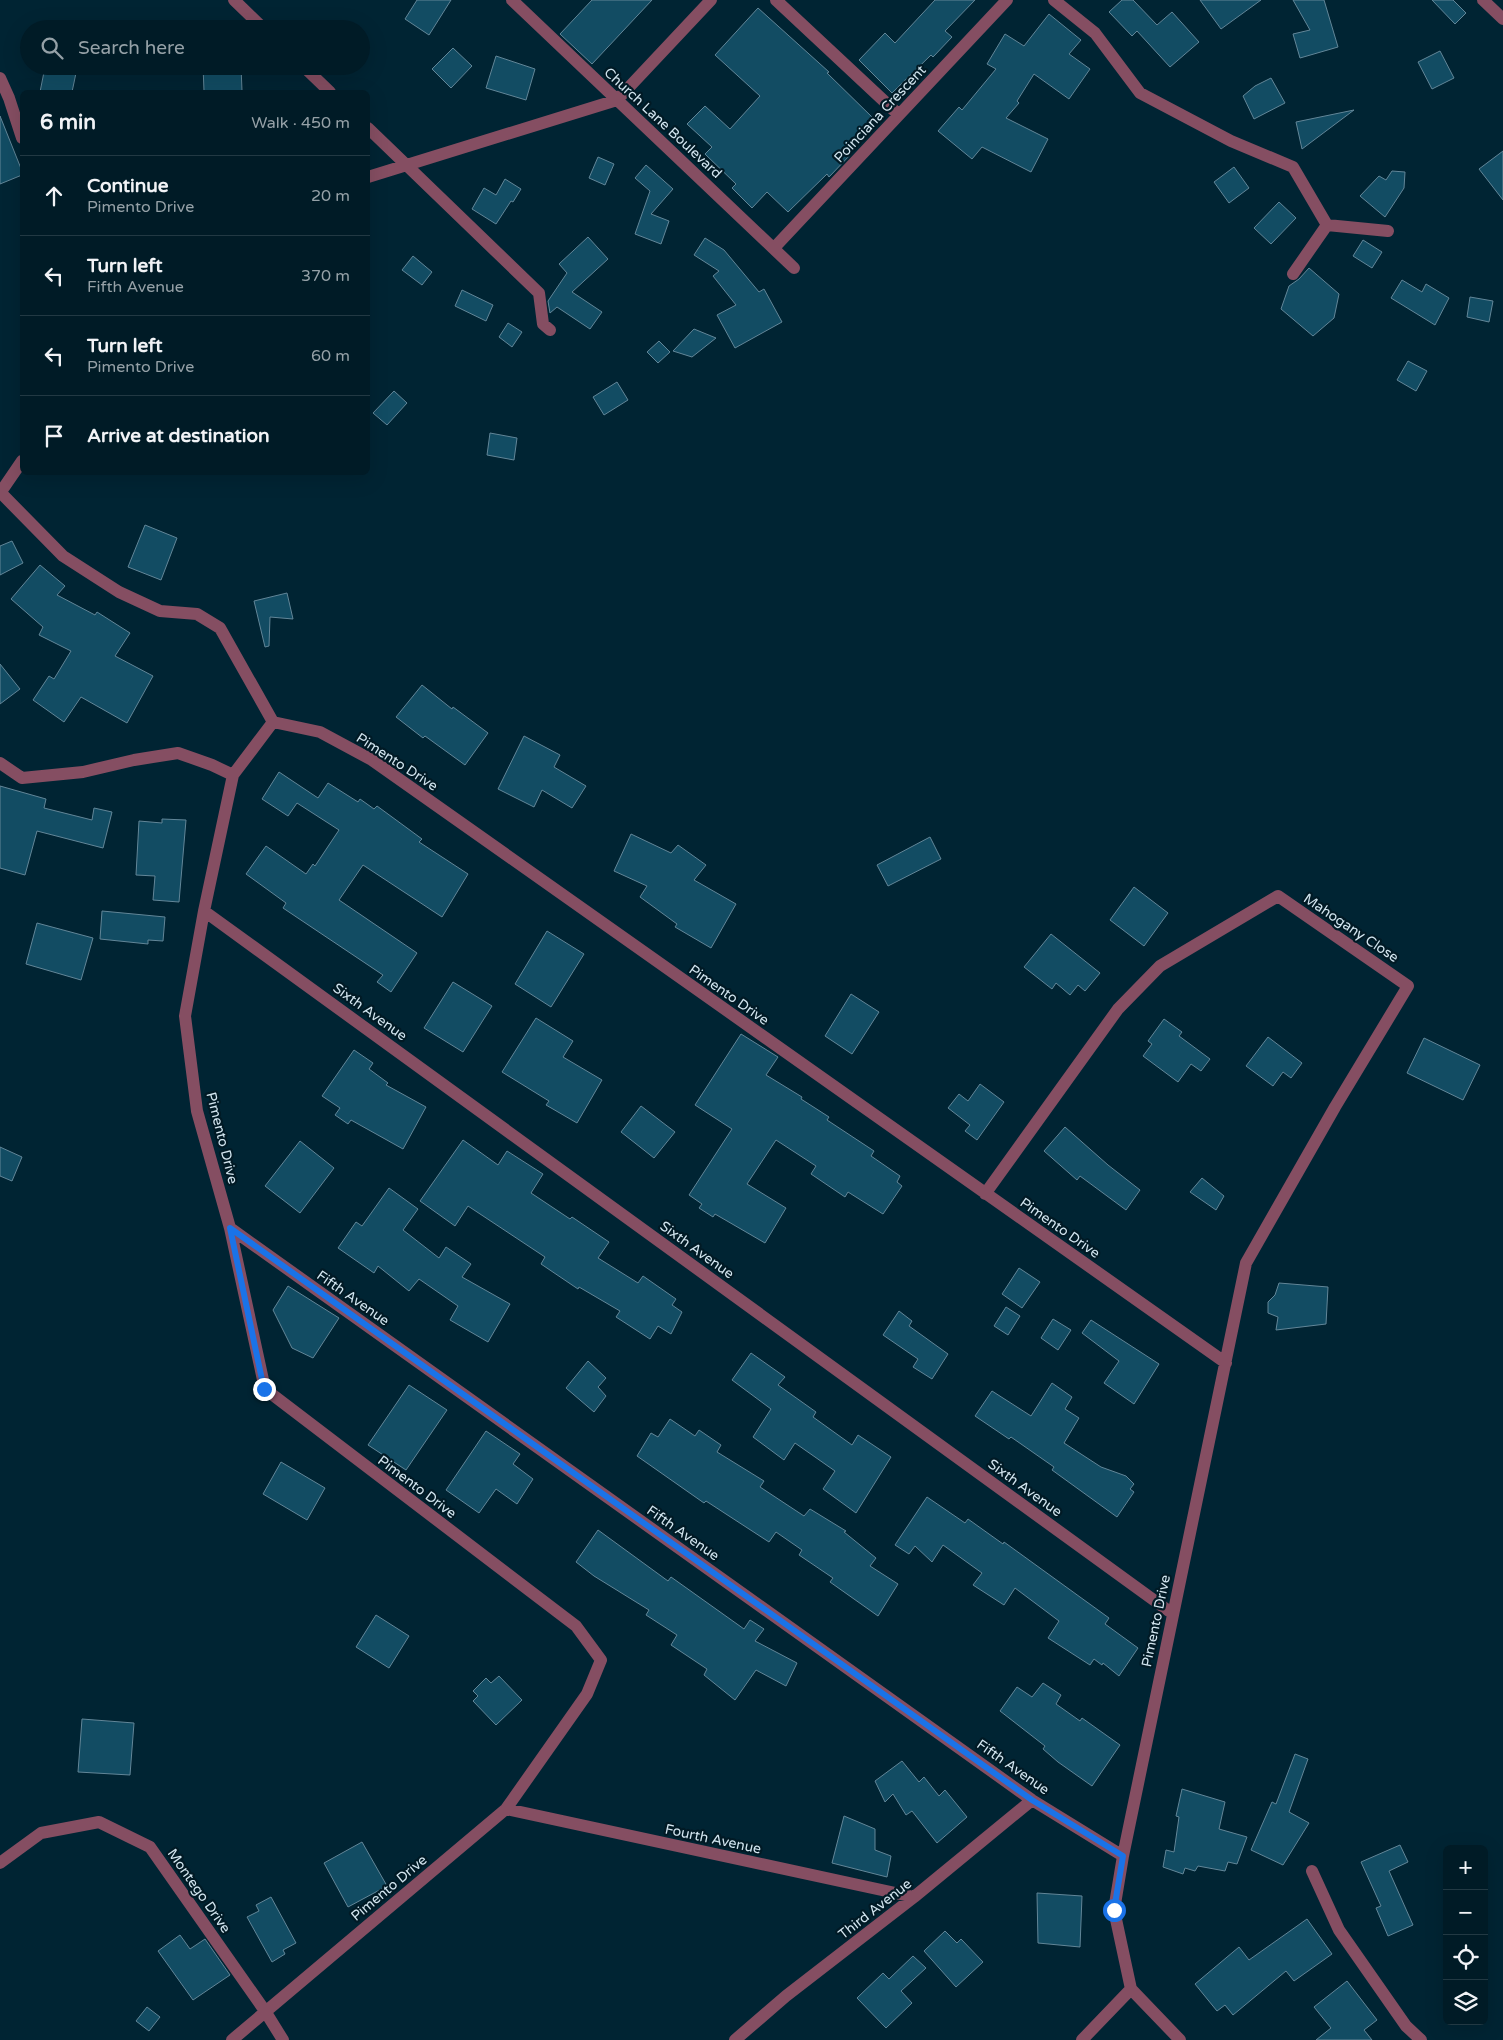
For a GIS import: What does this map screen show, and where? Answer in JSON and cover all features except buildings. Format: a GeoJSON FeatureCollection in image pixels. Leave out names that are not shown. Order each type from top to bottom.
{"type":"FeatureCollection","features":[{"type":"Feature","properties":{"kind":"street"},"geometry":{"type":"LineString","coordinates":[[234,0],[255,20]]}},
{"type":"Feature","properties":{"kind":"street","name":"Church Lane Boulevard"},"geometry":{"type":"LineString","coordinates":[[512,0],[794,268]]}},
{"type":"Feature","properties":{"kind":"street"},"geometry":{"type":"LineString","coordinates":[[370,176],[617,100],[711,0]]}},
{"type":"Feature","properties":{"kind":"street"},"geometry":{"type":"LineString","coordinates":[[776,0],[899,115]]}},
{"type":"Feature","properties":{"kind":"street","name":"Poinciana Crescent"},"geometry":{"type":"LineString","coordinates":[[774,248],[1007,0]]}},
{"type":"Feature","properties":{"kind":"street"},"geometry":{"type":"LineString","coordinates":[[1054,0],[1095,33],[1140,93],[1231,142],[1293,168],[1327,225]]}},
{"type":"Feature","properties":{"kind":"street"},"geometry":{"type":"LineString","coordinates":[[1483,0],[1503,19]]}},
{"type":"Feature","properties":{"kind":"street"},"geometry":{"type":"LineString","coordinates":[[312,75],[328,90]]}},
{"type":"Feature","properties":{"kind":"street"},"geometry":{"type":"LineString","coordinates":[[0,78],[20,132]]}},
{"type":"Feature","properties":{"kind":"street"},"geometry":{"type":"LineString","coordinates":[[370,130],[539,293],[543,324],[550,330]]}},
{"type":"Feature","properties":{"kind":"street"},"geometry":{"type":"LineString","coordinates":[[1327,225],[1388,231]]}},
{"type":"Feature","properties":{"kind":"street"},"geometry":{"type":"LineString","coordinates":[[1293,274],[1327,225]]}},
{"type":"Feature","properties":{"kind":"street"},"geometry":{"type":"LineString","coordinates":[[20,464],[0,493],[63,556],[119,592],[160,611],[197,614],[220,628],[272,722]]}},
{"type":"Feature","properties":{"kind":"street","name":"Pimento Drive"},"geometry":{"type":"LineString","coordinates":[[232,2040],[506,1809],[587,1694],[600,1660],[576,1626],[264,1389],[230,1228],[197,1111],[185,1016],[204,911],[233,775],[272,722],[320,732],[372,760],[1226,1363],[1123,1856],[1114,1910],[1130,1989]]}},
{"type":"Feature","properties":{"kind":"street"},"geometry":{"type":"LineString","coordinates":[[0,763],[22,778],[83,772],[134,760],[178,753],[212,764],[233,775]]}},
{"type":"Feature","properties":{"kind":"street","name":"Mahogany Close"},"geometry":{"type":"LineString","coordinates":[[985,1194],[1118,1009],[1160,966],[1278,896],[1408,986],[1335,1107],[1246,1263],[1226,1363]]}},
{"type":"Feature","properties":{"kind":"street","name":"Sixth Avenue"},"geometry":{"type":"LineString","coordinates":[[204,911],[1173,1614]]}},
{"type":"Feature","properties":{"kind":"street","name":"Fifth Avenue"},"geometry":{"type":"LineString","coordinates":[[230,1228],[1032,1800],[1123,1856]]}},
{"type":"Feature","properties":{"kind":"street","name":"Third Avenue"},"geometry":{"type":"LineString","coordinates":[[735,2040],[786,1996],[914,1898],[1032,1800]]}},
{"type":"Feature","properties":{"kind":"street","name":"Fourth Avenue"},"geometry":{"type":"LineString","coordinates":[[506,1809],[914,1898]]}},
{"type":"Feature","properties":{"kind":"street","name":"Montego Drive"},"geometry":{"type":"LineString","coordinates":[[0,1863],[41,1833],[99,1822],[150,1847],[265,2011],[283,2040]]}},
{"type":"Feature","properties":{"kind":"street"},"geometry":{"type":"LineString","coordinates":[[1312,1871],[1339,1930],[1406,2026],[1421,2040]]}},
{"type":"Feature","properties":{"kind":"street"},"geometry":{"type":"LineString","coordinates":[[1082,2040],[1130,1989],[1180,2040]]}},
{"type":"Feature","properties":{"kind":"route"},"geometry":{"type":"LineString","coordinates":[[264,1389],[230,1228],[1032,1800],[1123,1856],[1114,1910]]}}]}
